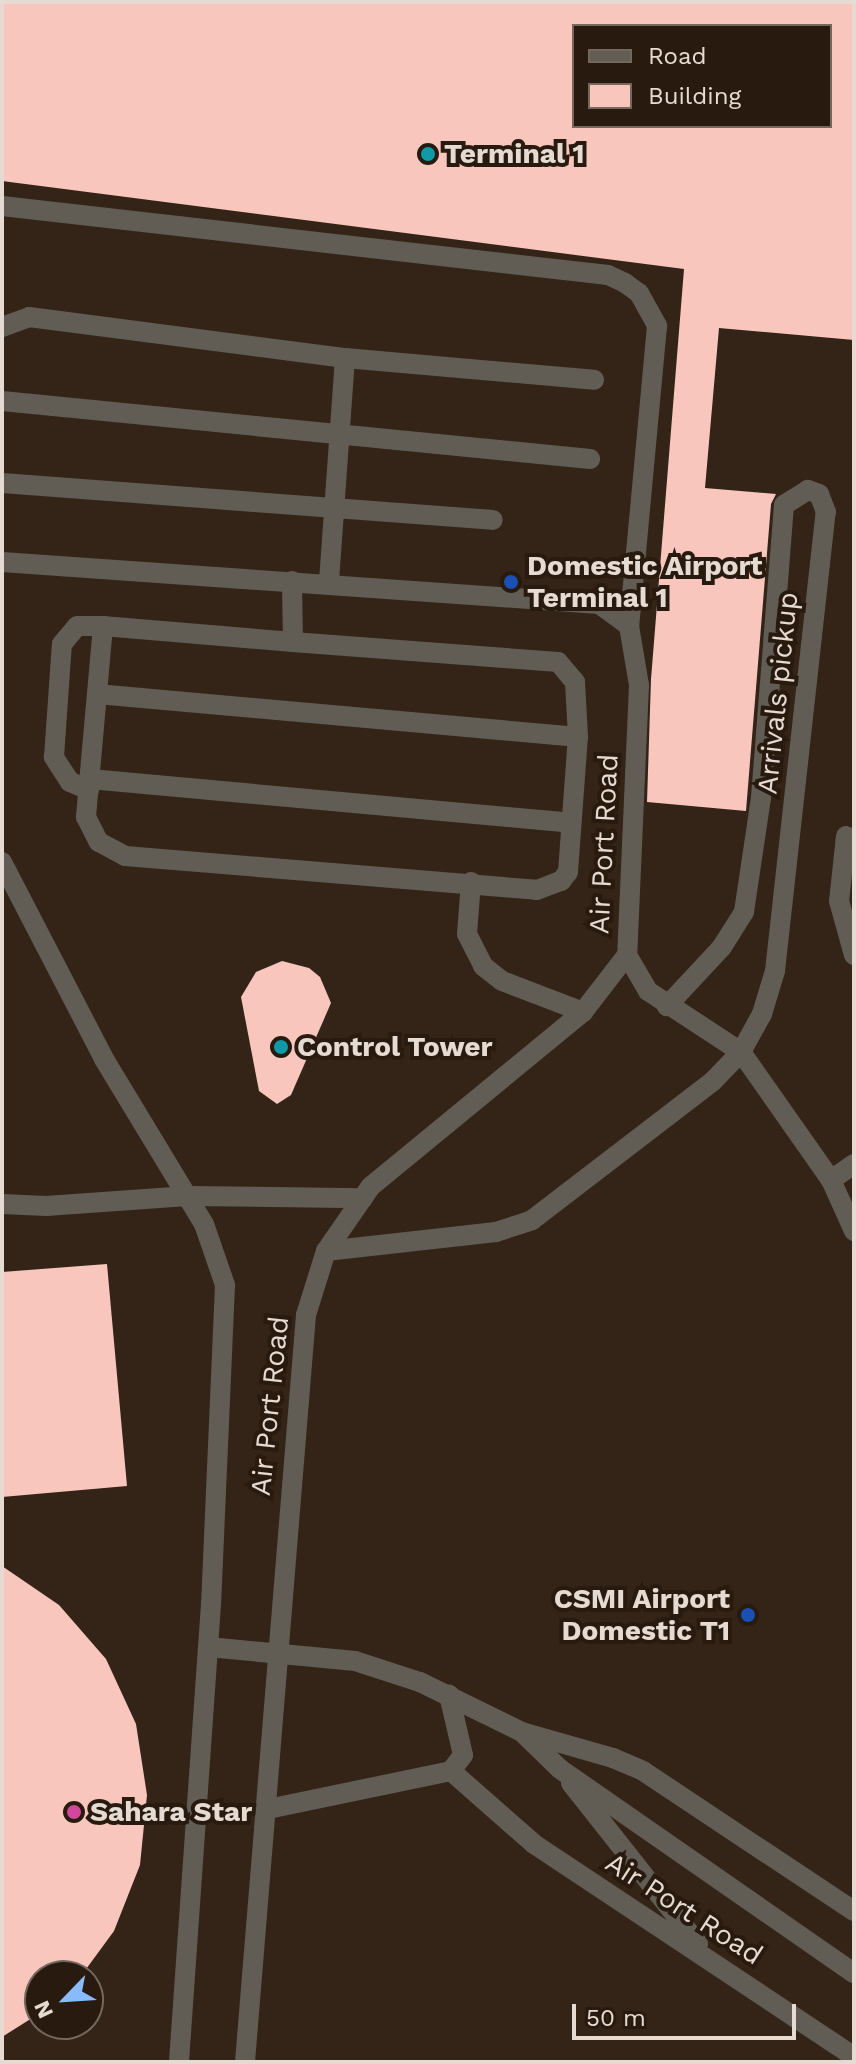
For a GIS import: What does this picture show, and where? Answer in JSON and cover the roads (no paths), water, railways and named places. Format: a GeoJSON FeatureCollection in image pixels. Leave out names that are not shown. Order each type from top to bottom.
{"type":"FeatureCollection","features":[{"type":"Feature","properties":{"kind":"street","name":"Air Port Road"},"geometry":{"type":"LineString","coordinates":[[2,206],[592,273],[625,283],[639,293],[657,326],[629,626],[639,685],[627,955],[583,1012],[363,1198],[326,1251],[306,1315],[245,2062]]}},
{"type":"Feature","properties":{"kind":"street"},"geometry":{"type":"LineString","coordinates":[[2,327],[29,317],[345,358],[594,380]]}},
{"type":"Feature","properties":{"kind":"street"},"geometry":{"type":"LineString","coordinates":[[329,583],[345,358]]}},
{"type":"Feature","properties":{"kind":"street"},"geometry":{"type":"LineString","coordinates":[[2,401],[590,459]]}},
{"type":"Feature","properties":{"kind":"street"},"geometry":{"type":"LineString","coordinates":[[2,483],[493,520]]}},
{"type":"Feature","properties":{"kind":"street","name":"Arrivals pickup"},"geometry":{"type":"LineString","coordinates":[[326,1251],[496,1232],[532,1220],[713,1081],[741,1052],[762,1014],[775,971],[826,512],[819,494],[808,490],[784,505],[761,798],[744,912],[722,947],[667,1006]]}},
{"type":"Feature","properties":{"kind":"street"},"geometry":{"type":"LineString","coordinates":[[2,562],[599,604],[629,626]]}},
{"type":"Feature","properties":{"kind":"street"},"geometry":{"type":"LineString","coordinates":[[292,581],[293,642]]}},
{"type":"Feature","properties":{"kind":"street"},"geometry":{"type":"LineString","coordinates":[[103,626],[90,784],[90,828],[109,850],[125,856],[471,882],[537,890],[561,881],[568,872],[578,737],[575,682],[558,662],[103,626],[77,626],[62,644],[54,757],[70,782],[90,784],[571,823]]}},
{"type":"Feature","properties":{"kind":"street"},"geometry":{"type":"LineString","coordinates":[[97,694],[578,737]]}},
{"type":"Feature","properties":{"kind":"street"},"geometry":{"type":"LineString","coordinates":[[846,836],[839,901],[854,955]]}},
{"type":"Feature","properties":{"kind":"street","name":"Air Port Road"},"geometry":{"type":"LineString","coordinates":[[2,863],[11,896],[104,1059],[204,1224],[225,1285],[208,1647],[179,2062]]}},
{"type":"Feature","properties":{"kind":"street"},"geometry":{"type":"LineString","coordinates":[[471,882],[467,934],[483,966],[502,981],[583,1012]]}},
{"type":"Feature","properties":{"kind":"street"},"geometry":{"type":"LineString","coordinates":[[627,955],[648,991],[741,1052],[831,1180],[852,1220]]}},
{"type":"Feature","properties":{"kind":"street"},"geometry":{"type":"LineString","coordinates":[[831,1180],[854,1164]]}},
{"type":"Feature","properties":{"kind":"street"},"geometry":{"type":"LineString","coordinates":[[2,1204],[46,1206],[188,1196],[363,1198]]}},
{"type":"Feature","properties":{"kind":"street"},"geometry":{"type":"LineString","coordinates":[[208,1647],[355,1661],[449,1695],[522,1732],[643,1771],[854,1911]]}},
{"type":"Feature","properties":{"kind":"street"},"geometry":{"type":"LineString","coordinates":[[268,1809],[451,1771],[463,1755],[449,1695]]}},
{"type":"Feature","properties":{"kind":"street"},"geometry":{"type":"LineString","coordinates":[[522,1732],[560,1769],[707,1956]]}},
{"type":"Feature","properties":{"kind":"street"},"geometry":{"type":"LineString","coordinates":[[560,1769],[629,1812],[854,1973]]}},
{"type":"Feature","properties":{"kind":"street","name":"Air Port Road"},"geometry":{"type":"LineString","coordinates":[[451,1771],[534,1844],[707,1956],[854,2057]]}},
{"type":"Feature","properties":{"kind":"place","name":"Terminal 1"},"geometry":{"type":"Point","coordinates":[428,154]}},
{"type":"Feature","properties":{"kind":"place","name":"Domestic Airport Terminal 1"},"geometry":{"type":"Point","coordinates":[511,582]}},
{"type":"Feature","properties":{"kind":"place","name":"Control Tower"},"geometry":{"type":"Point","coordinates":[281,1047]}},
{"type":"Feature","properties":{"kind":"place","name":"CSMI Airport Domestic T1"},"geometry":{"type":"Point","coordinates":[748,1615]}},
{"type":"Feature","properties":{"kind":"place","name":"Sahara Star"},"geometry":{"type":"Point","coordinates":[74,1812]}}]}
